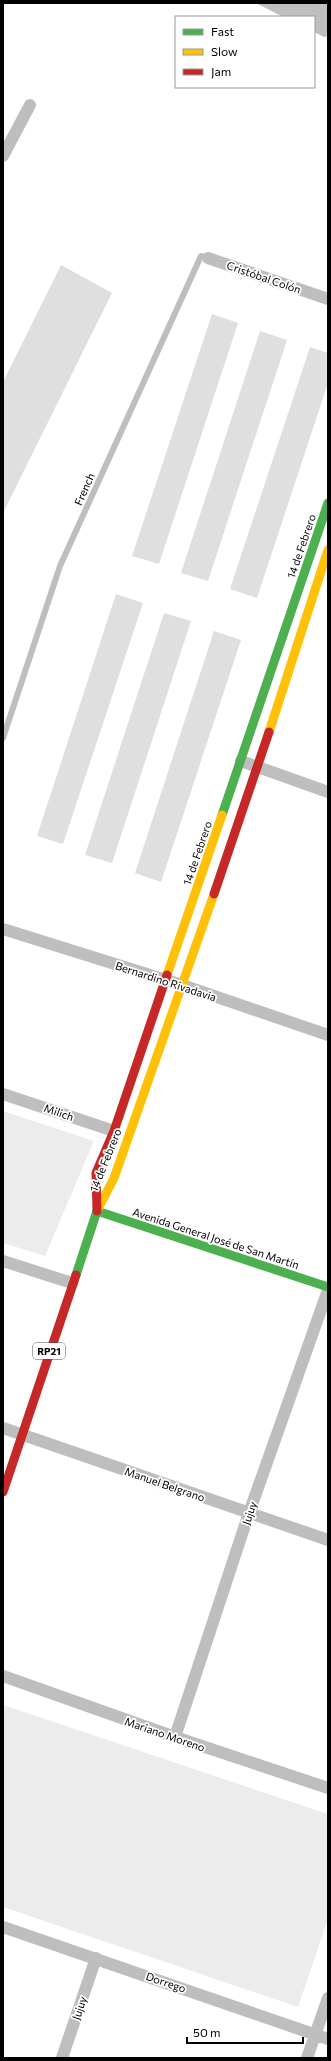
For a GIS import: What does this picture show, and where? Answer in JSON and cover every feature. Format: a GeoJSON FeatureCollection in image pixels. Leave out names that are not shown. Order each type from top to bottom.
{"type":"FeatureCollection","features":[{"type":"Feature","properties":{"kind":"main road","name":"14 de Febrero"},"geometry":{"type":"LineString","coordinates":[[97,1211],[96,1173],[114,1131],[328,503]]}},
{"type":"Feature","properties":{"kind":"main road","name":"14 de Febrero"},"geometry":{"type":"LineString","coordinates":[[3,1492],[72,1282],[97,1211],[114,1178],[258,767],[328,550]]}},
{"type":"Feature","properties":{"kind":"main road","name":"Avenida General José de San Martín"},"geometry":{"type":"LineString","coordinates":[[97,1211],[328,1288]]}},
{"type":"Feature","properties":{"kind":"street"},"geometry":{"type":"LineString","coordinates":[[3,156],[30,105]]}},
{"type":"Feature","properties":{"kind":"street","name":"Cristóbal Colón"},"geometry":{"type":"LineString","coordinates":[[205,257],[328,299]]}},
{"type":"Feature","properties":{"kind":"street"},"geometry":{"type":"LineString","coordinates":[[314,544],[328,550]]}},
{"type":"Feature","properties":{"kind":"street"},"geometry":{"type":"LineString","coordinates":[[241,761],[328,792]]}},
{"type":"Feature","properties":{"kind":"street","name":"Bernardino Rivadavia"},"geometry":{"type":"LineString","coordinates":[[3,929],[182,985],[328,1035]]}},
{"type":"Feature","properties":{"kind":"street","name":"Milich"},"geometry":{"type":"LineString","coordinates":[[3,1094],[114,1131]]}},
{"type":"Feature","properties":{"kind":"street"},"geometry":{"type":"LineString","coordinates":[[3,1261],[72,1282]]}},
{"type":"Feature","properties":{"kind":"street","name":"Jujuy"},"geometry":{"type":"LineString","coordinates":[[175,1738],[249,1513],[328,1288]]}},
{"type":"Feature","properties":{"kind":"street","name":"Manuel Belgrano"},"geometry":{"type":"LineString","coordinates":[[3,1428],[328,1540]]}},
{"type":"Feature","properties":{"kind":"street","name":"Mariano Moreno"},"geometry":{"type":"LineString","coordinates":[[3,1676],[175,1738],[328,1788]]}},
{"type":"Feature","properties":{"kind":"street","name":"Dorrego"},"geometry":{"type":"LineString","coordinates":[[3,1927],[328,2039]]}},
{"type":"Feature","properties":{"kind":"street","name":"Jujuy"},"geometry":{"type":"LineString","coordinates":[[62,2058],[96,1958]]}},
{"type":"Feature","properties":{"kind":"street"},"geometry":{"type":"LineString","coordinates":[[307,2058],[328,1998]]}},
{"type":"Feature","properties":{"kind":"lane","name":"French"},"geometry":{"type":"LineString","coordinates":[[3,738],[60,566],[205,257]]}},
{"type":"Feature","properties":{"kind":"shaded area"},"geometry":{"type":"Polygon","coordinates":[[[256,3],[328,3],[328,36],[324,37],[315,32],[315,16],[281,16],[256,3]]]}},
{"type":"Feature","properties":{"kind":"shaded area"},"geometry":{"type":"Polygon","coordinates":[[[3,1111],[94,1141],[45,1256],[3,1243],[3,1111]]]}},
{"type":"Feature","properties":{"kind":"shaded area"},"geometry":{"type":"Polygon","coordinates":[[[3,1705],[328,1814],[328,1919],[298,2007],[3,1907],[3,1705]]]}},
{"type":"Feature","properties":{"kind":"building"},"geometry":{"type":"Polygon","coordinates":[[[61,265],[112,293],[3,513],[3,382],[61,265]]]}},
{"type":"Feature","properties":{"kind":"building"},"geometry":{"type":"Polygon","coordinates":[[[212,314],[238,323],[159,564],[132,556],[212,314]]]}},
{"type":"Feature","properties":{"kind":"building"},"geometry":{"type":"Polygon","coordinates":[[[260,331],[287,340],[208,581],[181,573],[260,331]]]}},
{"type":"Feature","properties":{"kind":"building"},"geometry":{"type":"Polygon","coordinates":[[[310,347],[328,353],[328,383],[257,598],[230,589],[310,347]]]}},
{"type":"Feature","properties":{"kind":"building"},"geometry":{"type":"Polygon","coordinates":[[[116,594],[143,603],[63,844],[37,836],[116,594]]]}},
{"type":"Feature","properties":{"kind":"building"},"geometry":{"type":"Polygon","coordinates":[[[164,613],[191,621],[112,863],[85,855],[164,613]]]}},
{"type":"Feature","properties":{"kind":"building"},"geometry":{"type":"Polygon","coordinates":[[[214,631],[241,640],[161,882],[135,873],[214,631]]]}},
{"type":"Feature","properties":{"kind":"traffic: fast"},"geometry":{"type":"LineString","coordinates":[[222,815],[328,503]]}},
{"type":"Feature","properties":{"kind":"traffic: fast"},"geometry":{"type":"LineString","coordinates":[[76,1275],[97,1211],[328,1287]]}},
{"type":"Feature","properties":{"kind":"traffic: slow"},"geometry":{"type":"LineString","coordinates":[[269,732],[328,550]]}},
{"type":"Feature","properties":{"kind":"traffic: slow"},"geometry":{"type":"LineString","coordinates":[[167,975],[222,815]]}},
{"type":"Feature","properties":{"kind":"traffic: slow"},"geometry":{"type":"LineString","coordinates":[[98,1209],[114,1178],[214,894]]}},
{"type":"Feature","properties":{"kind":"traffic: jam"},"geometry":{"type":"LineString","coordinates":[[214,894],[269,732]]}},
{"type":"Feature","properties":{"kind":"traffic: jam"},"geometry":{"type":"LineString","coordinates":[[97,1211],[96,1173],[114,1131],[167,975]]}},
{"type":"Feature","properties":{"kind":"traffic: jam"},"geometry":{"type":"LineString","coordinates":[[3,1492],[76,1275]]}}]}
